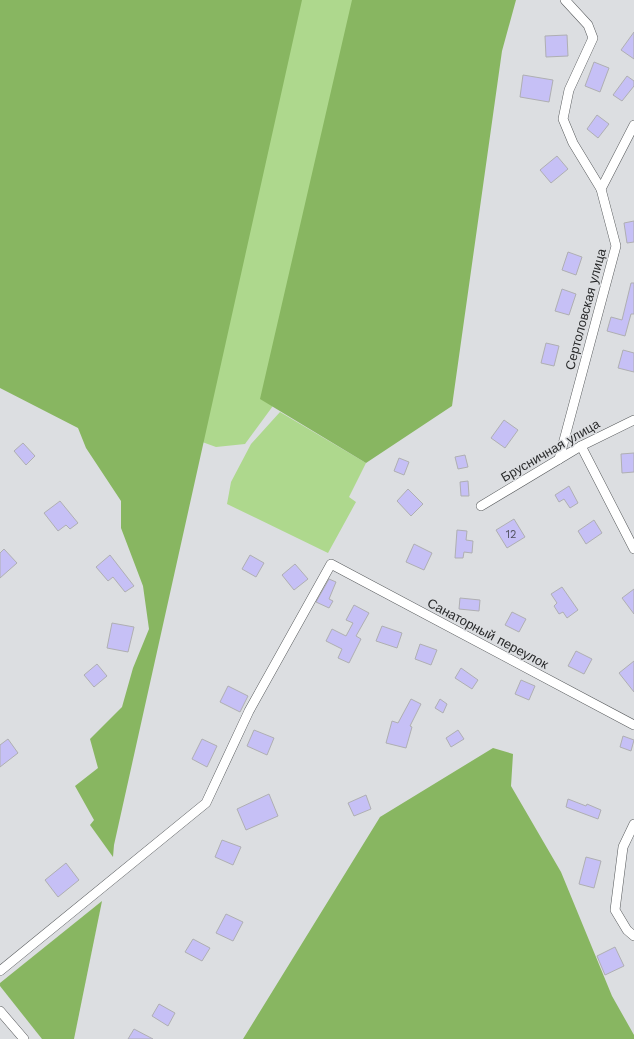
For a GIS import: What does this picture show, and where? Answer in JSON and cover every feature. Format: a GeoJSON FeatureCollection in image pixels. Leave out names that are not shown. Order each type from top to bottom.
{"type":"FeatureCollection","features":[{"type":"Feature","properties":{"kind":"street","name":"Сертоловская улица"},"geometry":{"type":"LineString","coordinates":[[559,459],[616,246],[601,189],[573,144],[563,119],[569,90],[592,38],[588,26],[565,0]]}},
{"type":"Feature","properties":{"kind":"street"},"geometry":{"type":"LineString","coordinates":[[601,189],[634,125]]}},
{"type":"Feature","properties":{"kind":"street","name":"Брусничная улица"},"geometry":{"type":"LineString","coordinates":[[481,506],[581,446],[634,420]]}},
{"type":"Feature","properties":{"kind":"street"},"geometry":{"type":"LineString","coordinates":[[581,446],[634,549]]}},
{"type":"Feature","properties":{"kind":"street","name":"Санаторный переулок"},"geometry":{"type":"LineString","coordinates":[[0,970],[206,803],[249,711],[331,564],[634,725]]}},
{"type":"Feature","properties":{"kind":"street"},"geometry":{"type":"LineString","coordinates":[[634,824],[623,847],[615,910],[627,930],[634,936]]}},
{"type":"Feature","properties":{"kind":"street"},"geometry":{"type":"LineString","coordinates":[[0,1011],[24,1039]]}},
{"type":"Feature","properties":{"kind":"green space"},"geometry":{"type":"Polygon","coordinates":[[[0,0],[469,0],[281,395],[245,444],[216,447],[183,435],[0,0]]]}},
{"type":"Feature","properties":{"kind":"green space"},"geometry":{"type":"Polygon","coordinates":[[[0,0],[302,0],[114,845],[113,857],[90,825],[94,820],[75,786],[98,768],[90,739],[122,707],[133,668],[149,629],[143,586],[121,528],[121,501],[86,448],[78,428],[0,388],[0,0]]]}},
{"type":"Feature","properties":{"kind":"green space"},"geometry":{"type":"Polygon","coordinates":[[[352,0],[516,0],[502,51],[452,406],[366,463],[260,399],[352,0]]]}},
{"type":"Feature","properties":{"kind":"green space"},"geometry":{"type":"Polygon","coordinates":[[[280,412],[366,463],[349,497],[356,502],[328,553],[227,504],[231,482],[251,444],[280,412]]]}},
{"type":"Feature","properties":{"kind":"green space"},"geometry":{"type":"Polygon","coordinates":[[[493,748],[513,754],[511,786],[561,872],[612,996],[634,1035],[634,1039],[243,1039],[380,817],[493,748]]]}},
{"type":"Feature","properties":{"kind":"green space"},"geometry":{"type":"Polygon","coordinates":[[[102,901],[74,1039],[42,1039],[0,986],[0,983],[102,901]]]}},
{"type":"Feature","properties":{"kind":"building"},"geometry":{"type":"Polygon","coordinates":[[[634,32],[634,59],[621,50],[634,32]]]}},
{"type":"Feature","properties":{"kind":"building"},"geometry":{"type":"Polygon","coordinates":[[[567,35],[568,56],[546,57],[545,36],[567,35]]]}},
{"type":"Feature","properties":{"kind":"building"},"geometry":{"type":"Polygon","coordinates":[[[594,62],[609,68],[600,92],[585,86],[594,62]]]}},
{"type":"Feature","properties":{"kind":"building"},"geometry":{"type":"Polygon","coordinates":[[[523,75],[553,80],[549,102],[520,97],[523,75]]]}},
{"type":"Feature","properties":{"kind":"building"},"geometry":{"type":"Polygon","coordinates":[[[627,76],[634,81],[634,86],[622,101],[613,95],[627,76]]]}},
{"type":"Feature","properties":{"kind":"building"},"geometry":{"type":"Polygon","coordinates":[[[597,115],[609,124],[598,138],[587,129],[597,115]]]}},
{"type":"Feature","properties":{"kind":"building"},"geometry":{"type":"Polygon","coordinates":[[[557,156],[568,169],[551,183],[540,170],[557,156]]]}},
{"type":"Feature","properties":{"kind":"building"},"geometry":{"type":"Polygon","coordinates":[[[634,221],[634,242],[627,243],[624,223],[634,221]]]}},
{"type":"Feature","properties":{"kind":"building"},"geometry":{"type":"Polygon","coordinates":[[[568,252],[582,257],[576,275],[562,270],[568,252]]]}},
{"type":"Feature","properties":{"kind":"building"},"geometry":{"type":"Polygon","coordinates":[[[631,283],[634,283],[634,314],[631,314],[625,336],[607,331],[611,317],[622,320],[631,283]]]}},
{"type":"Feature","properties":{"kind":"building"},"geometry":{"type":"Polygon","coordinates":[[[562,289],[576,294],[569,315],[555,311],[562,289]]]}},
{"type":"Feature","properties":{"kind":"building"},"geometry":{"type":"Polygon","coordinates":[[[546,343],[559,346],[554,366],[541,363],[546,343]]]}},
{"type":"Feature","properties":{"kind":"building"},"geometry":{"type":"Polygon","coordinates":[[[623,350],[634,353],[634,372],[618,368],[623,350]]]}},
{"type":"Feature","properties":{"kind":"building"},"geometry":{"type":"Polygon","coordinates":[[[504,420],[518,430],[505,448],[491,438],[504,420]]]}},
{"type":"Feature","properties":{"kind":"building"},"geometry":{"type":"Polygon","coordinates":[[[23,443],[35,456],[26,465],[14,451],[23,443]]]}},
{"type":"Feature","properties":{"kind":"building"},"geometry":{"type":"Polygon","coordinates":[[[634,453],[634,472],[622,473],[621,454],[634,453]]]}},
{"type":"Feature","properties":{"kind":"building"},"geometry":{"type":"Polygon","coordinates":[[[465,455],[468,467],[458,469],[455,457],[465,455]]]}},
{"type":"Feature","properties":{"kind":"building"},"geometry":{"type":"Polygon","coordinates":[[[399,458],[409,462],[404,475],[394,471],[399,458]]]}},
{"type":"Feature","properties":{"kind":"building"},"geometry":{"type":"Polygon","coordinates":[[[468,481],[469,496],[461,496],[460,482],[468,481]]]}},
{"type":"Feature","properties":{"kind":"building"},"geometry":{"type":"Polygon","coordinates":[[[569,486],[578,503],[570,508],[564,499],[559,502],[555,495],[569,486]]]}},
{"type":"Feature","properties":{"kind":"building"},"geometry":{"type":"Polygon","coordinates":[[[408,489],[423,504],[411,516],[397,501],[408,489]]]}},
{"type":"Feature","properties":{"kind":"building"},"geometry":{"type":"Polygon","coordinates":[[[60,501],[78,523],[70,529],[66,525],[58,531],[44,513],[60,501]]]}},
{"type":"Feature","properties":{"kind":"building"},"geometry":{"type":"Polygon","coordinates":[[[514,519],[525,537],[507,548],[496,530],[514,519]]]}},
{"type":"Feature","properties":{"kind":"building"},"geometry":{"type":"Polygon","coordinates":[[[594,520],[602,533],[586,544],[578,531],[594,520]]]}},
{"type":"Feature","properties":{"kind":"building"},"geometry":{"type":"Polygon","coordinates":[[[457,530],[467,531],[466,540],[473,541],[472,553],[464,552],[463,558],[455,558],[457,530]]]}},
{"type":"Feature","properties":{"kind":"building"},"geometry":{"type":"Polygon","coordinates":[[[414,544],[432,553],[424,570],[406,562],[414,544]]]}},
{"type":"Feature","properties":{"kind":"building"},"geometry":{"type":"Polygon","coordinates":[[[4,549],[17,563],[0,578],[0,553],[4,549]]]}},
{"type":"Feature","properties":{"kind":"building"},"geometry":{"type":"Polygon","coordinates":[[[110,555],[134,586],[125,592],[113,577],[108,581],[96,567],[110,555]]]}},
{"type":"Feature","properties":{"kind":"building"},"geometry":{"type":"Polygon","coordinates":[[[250,555],[264,563],[256,577],[242,569],[250,555]]]}},
{"type":"Feature","properties":{"kind":"building"},"geometry":{"type":"Polygon","coordinates":[[[295,564],[308,579],[294,590],[282,575],[295,564]]]}},
{"type":"Feature","properties":{"kind":"building"},"geometry":{"type":"Polygon","coordinates":[[[329,579],[336,582],[329,599],[333,601],[329,608],[316,602],[329,579]]]}},
{"type":"Feature","properties":{"kind":"building"},"geometry":{"type":"Polygon","coordinates":[[[562,587],[578,610],[567,618],[563,612],[559,614],[554,606],[557,603],[551,594],[562,587]]]}},
{"type":"Feature","properties":{"kind":"building"},"geometry":{"type":"Polygon","coordinates":[[[634,589],[634,614],[622,598],[634,589]]]}},
{"type":"Feature","properties":{"kind":"building"},"geometry":{"type":"Polygon","coordinates":[[[460,598],[480,600],[479,611],[459,609],[460,598]]]}},
{"type":"Feature","properties":{"kind":"building"},"geometry":{"type":"Polygon","coordinates":[[[354,605],[369,613],[356,636],[361,639],[349,663],[338,658],[342,649],[326,641],[332,629],[346,636],[353,623],[346,620],[354,605]]]}},
{"type":"Feature","properties":{"kind":"building"},"geometry":{"type":"Polygon","coordinates":[[[512,612],[526,619],[519,632],[505,625],[512,612]]]}},
{"type":"Feature","properties":{"kind":"building"},"geometry":{"type":"Polygon","coordinates":[[[112,623],[134,627],[128,652],[107,648],[112,623]]]}},
{"type":"Feature","properties":{"kind":"building"},"geometry":{"type":"Polygon","coordinates":[[[382,626],[402,633],[397,648],[376,641],[382,626]]]}},
{"type":"Feature","properties":{"kind":"building"},"geometry":{"type":"Polygon","coordinates":[[[420,644],[437,650],[431,665],[415,659],[420,644]]]}},
{"type":"Feature","properties":{"kind":"building"},"geometry":{"type":"Polygon","coordinates":[[[576,651],[592,659],[584,674],[568,666],[576,651]]]}},
{"type":"Feature","properties":{"kind":"building"},"geometry":{"type":"Polygon","coordinates":[[[634,661],[634,692],[619,673],[634,661]]]}},
{"type":"Feature","properties":{"kind":"building"},"geometry":{"type":"Polygon","coordinates":[[[97,664],[107,676],[94,687],[84,675],[97,664]]]}},
{"type":"Feature","properties":{"kind":"building"},"geometry":{"type":"Polygon","coordinates":[[[461,668],[478,680],[472,689],[455,678],[461,668]]]}},
{"type":"Feature","properties":{"kind":"building"},"geometry":{"type":"Polygon","coordinates":[[[521,680],[535,686],[529,700],[515,694],[521,680]]]}},
{"type":"Feature","properties":{"kind":"building"},"geometry":{"type":"Polygon","coordinates":[[[228,686],[248,696],[240,712],[220,702],[228,686]]]}},
{"type":"Feature","properties":{"kind":"building"},"geometry":{"type":"Polygon","coordinates":[[[411,699],[421,704],[410,726],[412,727],[406,748],[386,743],[392,721],[398,723],[411,699]]]}},
{"type":"Feature","properties":{"kind":"building"},"geometry":{"type":"Polygon","coordinates":[[[440,699],[447,704],[443,713],[435,708],[440,699]]]}},
{"type":"Feature","properties":{"kind":"building"},"geometry":{"type":"Polygon","coordinates":[[[254,730],[274,738],[267,755],[247,746],[254,730]]]}},
{"type":"Feature","properties":{"kind":"building"},"geometry":{"type":"Polygon","coordinates":[[[458,730],[464,739],[451,747],[446,738],[458,730]]]}},
{"type":"Feature","properties":{"kind":"building"},"geometry":{"type":"Polygon","coordinates":[[[623,736],[634,740],[631,751],[620,747],[623,736]]]}},
{"type":"Feature","properties":{"kind":"building"},"geometry":{"type":"Polygon","coordinates":[[[8,739],[18,753],[0,767],[0,745],[8,739]]]}},
{"type":"Feature","properties":{"kind":"building"},"geometry":{"type":"Polygon","coordinates":[[[202,739],[217,746],[207,767],[192,759],[202,739]]]}},
{"type":"Feature","properties":{"kind":"building"},"geometry":{"type":"Polygon","coordinates":[[[269,794],[278,816],[246,830],[237,809],[269,794]]]}},
{"type":"Feature","properties":{"kind":"building"},"geometry":{"type":"Polygon","coordinates":[[[366,795],[371,809],[354,816],[348,803],[366,795]]]}},
{"type":"Feature","properties":{"kind":"building"},"geometry":{"type":"Polygon","coordinates":[[[568,799],[586,806],[587,804],[601,810],[598,819],[566,807],[568,799]]]}},
{"type":"Feature","properties":{"kind":"building"},"geometry":{"type":"Polygon","coordinates":[[[222,840],[241,847],[233,865],[215,857],[222,840]]]}},
{"type":"Feature","properties":{"kind":"building"},"geometry":{"type":"Polygon","coordinates":[[[586,857],[601,861],[594,888],[579,884],[586,857]]]}},
{"type":"Feature","properties":{"kind":"building"},"geometry":{"type":"Polygon","coordinates":[[[66,863],[79,880],[58,897],[45,880],[66,863]]]}},
{"type":"Feature","properties":{"kind":"building"},"geometry":{"type":"Polygon","coordinates":[[[226,914],[243,922],[233,941],[216,933],[226,914]]]}},
{"type":"Feature","properties":{"kind":"building"},"geometry":{"type":"Polygon","coordinates":[[[193,939],[210,948],[202,961],[185,952],[193,939]]]}},
{"type":"Feature","properties":{"kind":"building"},"geometry":{"type":"Polygon","coordinates":[[[615,947],[624,966],[605,975],[597,956],[615,947]]]}},
{"type":"Feature","properties":{"kind":"building"},"geometry":{"type":"Polygon","coordinates":[[[159,1004],[175,1013],[168,1026],[152,1016],[159,1004]]]}},
{"type":"Feature","properties":{"kind":"building"},"geometry":{"type":"Polygon","coordinates":[[[134,1029],[153,1039],[128,1039],[134,1029]]]}}]}
